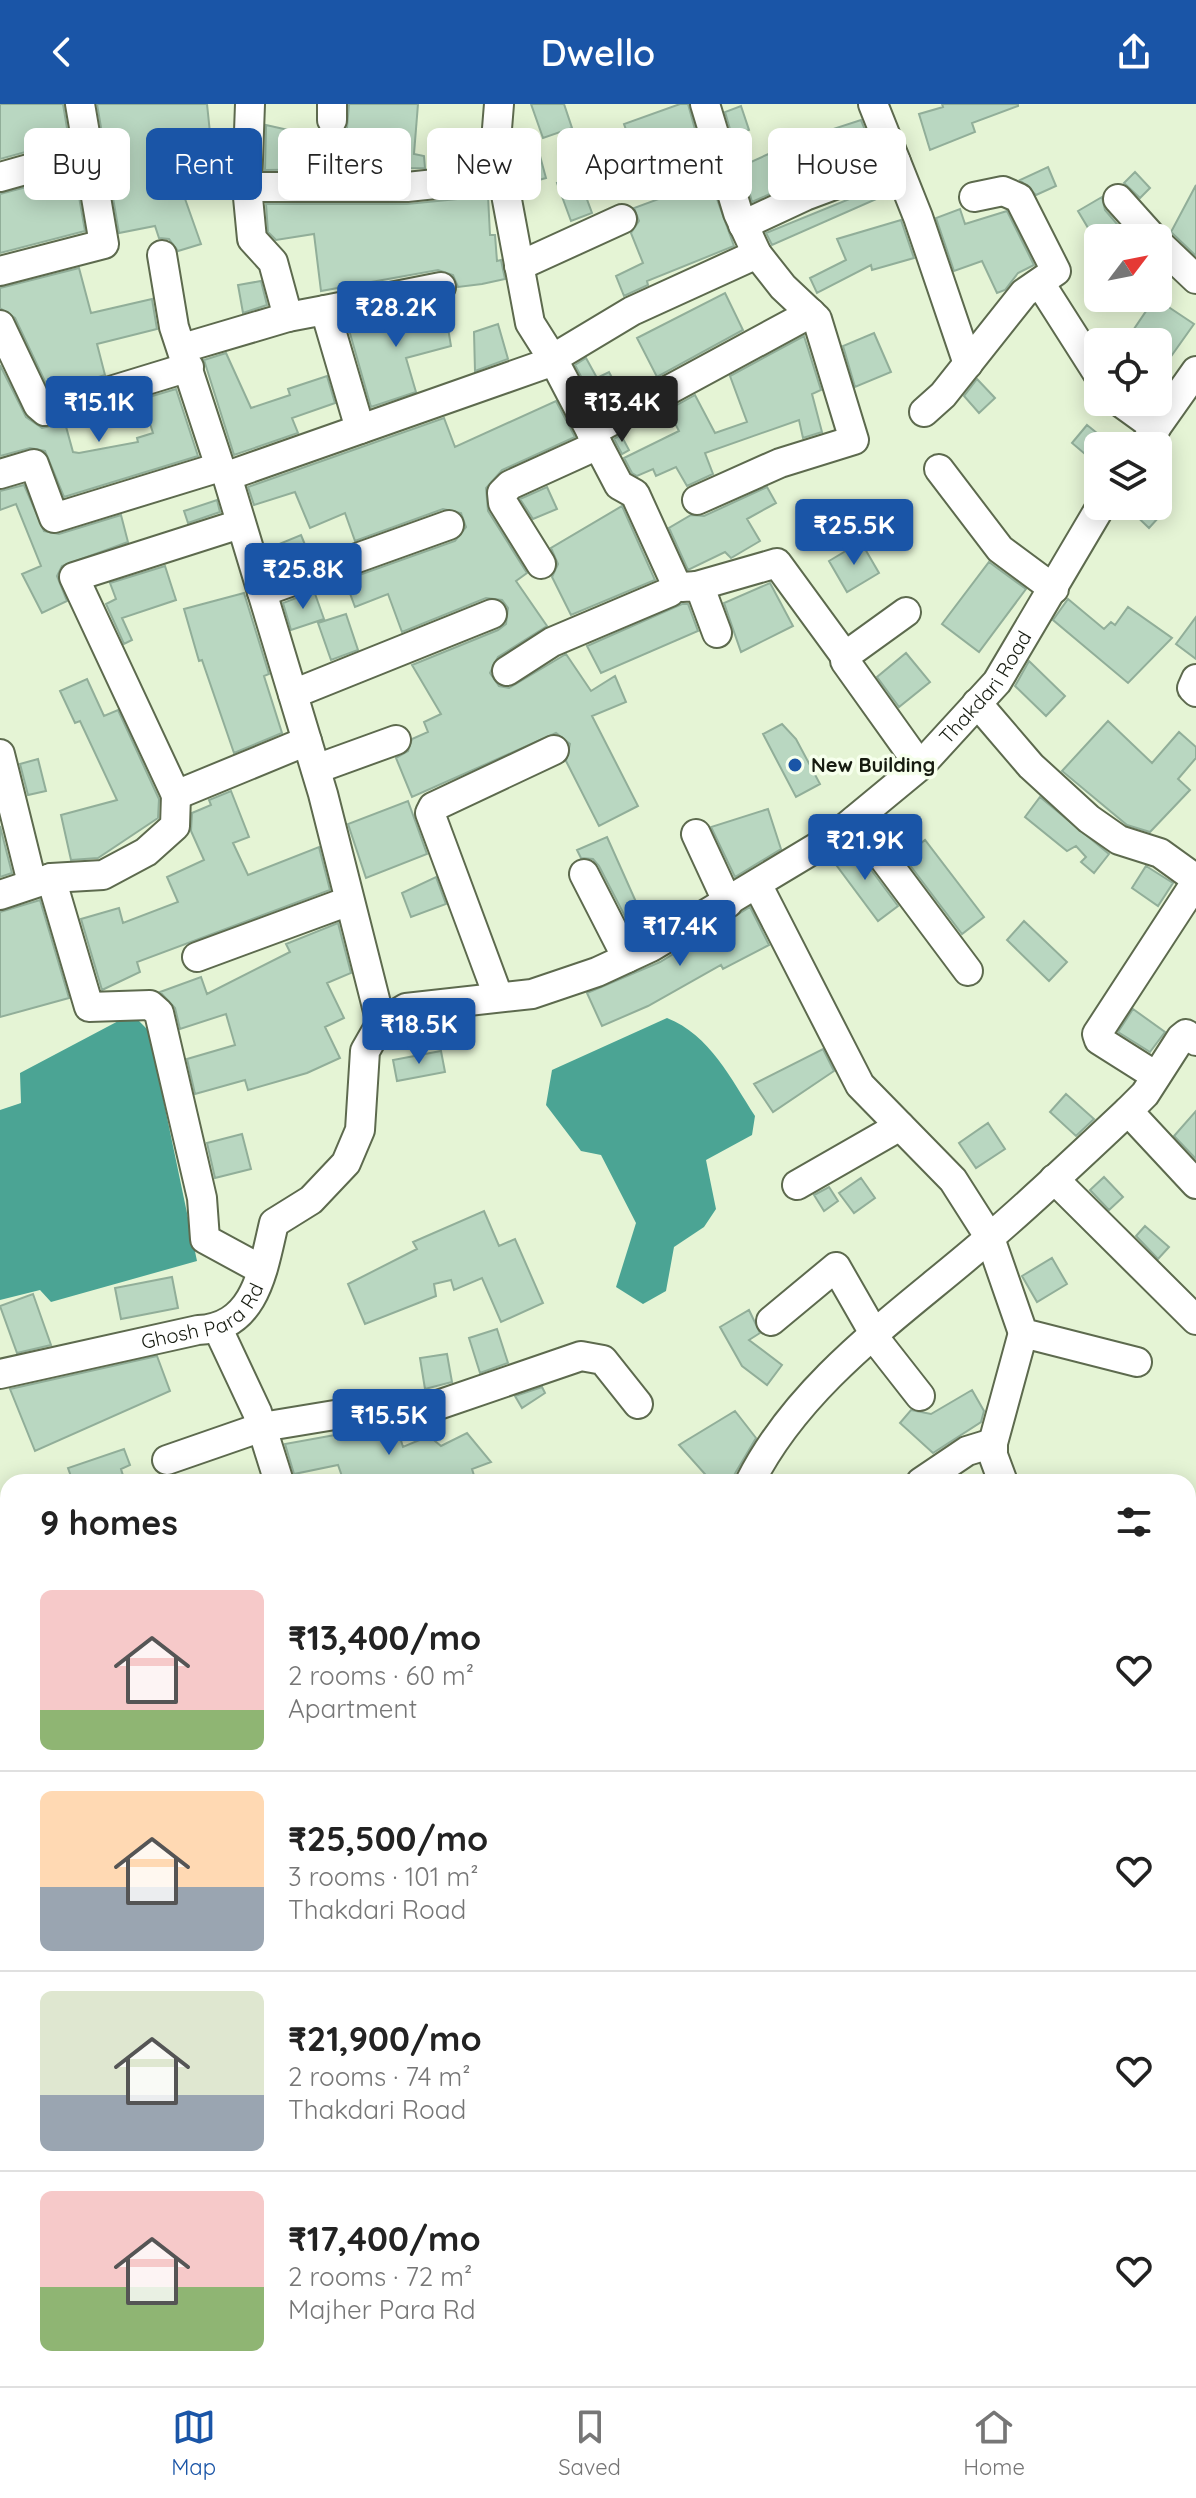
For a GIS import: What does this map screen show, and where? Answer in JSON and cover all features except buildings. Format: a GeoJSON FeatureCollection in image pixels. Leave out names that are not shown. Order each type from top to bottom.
{"type":"FeatureCollection","features":[{"type":"Feature","properties":{"kind":"street"},"geometry":{"type":"LineString","coordinates":[[80,104],[84,128]]}},
{"type":"Feature","properties":{"kind":"street"},"geometry":{"type":"LineString","coordinates":[[249,128],[250,104]]}},
{"type":"Feature","properties":{"kind":"street"},"geometry":{"type":"LineString","coordinates":[[497,128],[499,104]]}},
{"type":"Feature","properties":{"kind":"street"},"geometry":{"type":"LineString","coordinates":[[873,104],[883,128]]}},
{"type":"Feature","properties":{"kind":"street"},"geometry":{"type":"LineString","coordinates":[[697,500],[780,463],[853,442],[817,319],[783,287],[757,254],[743,225],[711,105]]}},
{"type":"Feature","properties":{"kind":"street"},"geometry":{"type":"LineString","coordinates":[[0,177],[24,170]]}},
{"type":"Feature","properties":{"kind":"street"},"geometry":{"type":"LineString","coordinates":[[262,187],[427,185]]}},
{"type":"Feature","properties":{"kind":"street"},"geometry":{"type":"LineString","coordinates":[[906,190],[968,364]]}},
{"type":"Feature","properties":{"kind":"street"},"geometry":{"type":"LineString","coordinates":[[924,412],[968,364],[1000,319],[1024,293],[1056,271],[1019,198],[1003,191],[974,197]]}},
{"type":"Feature","properties":{"kind":"street"},"geometry":{"type":"LineString","coordinates":[[1118,199],[1140,224]]}},
{"type":"Feature","properties":{"kind":"street"},"geometry":{"type":"LineString","coordinates":[[0,271],[104,244],[97,200]]}},
{"type":"Feature","properties":{"kind":"street"},"geometry":{"type":"LineString","coordinates":[[248,200],[252,239],[273,262],[288,317]]}},
{"type":"Feature","properties":{"kind":"street"},"geometry":{"type":"LineString","coordinates":[[506,200],[530,323],[554,361],[619,485],[635,494],[676,584],[686,587],[717,633]]}},
{"type":"Feature","properties":{"kind":"street"},"geometry":{"type":"LineString","coordinates":[[743,225],[796,200]]}},
{"type":"Feature","properties":{"kind":"street"},"geometry":{"type":"LineString","coordinates":[[519,266],[622,219]]}},
{"type":"Feature","properties":{"kind":"street"},"geometry":{"type":"LineString","coordinates":[[0,474],[34,464],[54,518],[224,472],[360,429],[554,361],[562,353],[632,311],[757,254]]}},
{"type":"Feature","properties":{"kind":"street"},"geometry":{"type":"LineString","coordinates":[[162,255],[174,327],[224,472],[316,769],[381,1023]]}},
{"type":"Feature","properties":{"kind":"street"},"geometry":{"type":"LineString","coordinates":[[1172,256],[1196,279]]}},
{"type":"Feature","properties":{"kind":"street"},"geometry":{"type":"LineString","coordinates":[[1040,283],[1084,352]]}},
{"type":"Feature","properties":{"kind":"street"},"geometry":{"type":"LineString","coordinates":[[0,325],[12,376],[45,411],[288,317],[441,287]]}},
{"type":"Feature","properties":{"kind":"street"},"geometry":{"type":"LineString","coordinates":[[325,310],[360,429]]}},
{"type":"Feature","properties":{"kind":"street"},"geometry":{"type":"LineString","coordinates":[[541,564],[503,503],[502,493],[510,485],[811,313]]}},
{"type":"Feature","properties":{"kind":"street"},"geometry":{"type":"LineString","coordinates":[[1155,432],[1186,405],[1196,371]]}},
{"type":"Feature","properties":{"kind":"street"},"geometry":{"type":"LineString","coordinates":[[1132,416],[1145,432]]}},
{"type":"Feature","properties":{"kind":"street"},"geometry":{"type":"LineString","coordinates":[[939,469],[1000,549],[1054,589]]}},
{"type":"Feature","properties":{"kind":"street","name":"Thakdari Road"},"geometry":{"type":"LineString","coordinates":[[381,1023],[406,1008],[532,994],[627,958],[728,903],[844,829],[920,766],[997,682],[1093,520]]}},
{"type":"Feature","properties":{"kind":"street"},"geometry":{"type":"LineString","coordinates":[[0,895],[42,881],[103,875],[126,866],[175,826],[176,795],[74,577],[240,524]]}},
{"type":"Feature","properties":{"kind":"street"},"geometry":{"type":"LineString","coordinates":[[262,592],[449,525]]}},
{"type":"Feature","properties":{"kind":"street"},"geometry":{"type":"LineString","coordinates":[[507,671],[552,642],[686,587],[777,563],[920,766]]}},
{"type":"Feature","properties":{"kind":"street"},"geometry":{"type":"LineString","coordinates":[[845,656],[906,612]]}},
{"type":"Feature","properties":{"kind":"street"},"geometry":{"type":"LineString","coordinates":[[293,694],[492,614]]}},
{"type":"Feature","properties":{"kind":"street"},"geometry":{"type":"LineString","coordinates":[[1196,679],[1192,688],[1196,692]]}},
{"type":"Feature","properties":{"kind":"street"},"geometry":{"type":"LineString","coordinates":[[977,703],[1031,766],[1089,819],[1119,840],[1160,853],[1196,881],[1097,1034],[1099,1040],[1156,1076]]}},
{"type":"Feature","properties":{"kind":"street"},"geometry":{"type":"LineString","coordinates":[[316,769],[396,740]]}},
{"type":"Feature","properties":{"kind":"street"},"geometry":{"type":"LineString","coordinates":[[176,795],[307,741]]}},
{"type":"Feature","properties":{"kind":"street"},"geometry":{"type":"LineString","coordinates":[[498,996],[430,813],[433,807],[554,750]]}},
{"type":"Feature","properties":{"kind":"street"},"geometry":{"type":"LineString","coordinates":[[0,754],[85,1002],[95,1008],[150,1005],[159,1013],[202,1198],[205,1239],[262,1270]]}},
{"type":"Feature","properties":{"kind":"street"},"geometry":{"type":"LineString","coordinates":[[844,829],[968,971]]}},
{"type":"Feature","properties":{"kind":"street"},"geometry":{"type":"LineString","coordinates":[[696,834],[728,903]]}},
{"type":"Feature","properties":{"kind":"street"},"geometry":{"type":"LineString","coordinates":[[584,874],[627,958]]}},
{"type":"Feature","properties":{"kind":"street"},"geometry":{"type":"LineString","coordinates":[[757,884],[860,1085],[953,1180],[990,1238],[1023,1333],[993,1443],[993,1455],[1000,1474]]}},
{"type":"Feature","properties":{"kind":"street"},"geometry":{"type":"LineString","coordinates":[[197,957],[349,901]]}},
{"type":"Feature","properties":{"kind":"street","name":"Ghosh Para Rd"},"geometry":{"type":"LineString","coordinates":[[0,1374],[198,1330],[218,1329],[238,1316],[254,1294],[274,1223],[311,1200],[346,1163],[360,1130],[365,1051],[381,1023]]}},
{"type":"Feature","properties":{"kind":"street"},"geometry":{"type":"LineString","coordinates":[[755,1474],[776,1437],[831,1372],[990,1238],[1128,1111],[1181,1038],[1186,1034],[1196,1041]]}},
{"type":"Feature","properties":{"kind":"street"},"geometry":{"type":"LineString","coordinates":[[1128,1111],[1196,1184]]}},
{"type":"Feature","properties":{"kind":"street"},"geometry":{"type":"LineString","coordinates":[[797,1185],[900,1126]]}},
{"type":"Feature","properties":{"kind":"street"},"geometry":{"type":"LineString","coordinates":[[1054,1179],[1196,1320]]}},
{"type":"Feature","properties":{"kind":"street"},"geometry":{"type":"LineString","coordinates":[[771,1321],[836,1267],[874,1336],[920,1396]]}},
{"type":"Feature","properties":{"kind":"street"},"geometry":{"type":"LineString","coordinates":[[218,1329],[262,1427],[277,1474]]}},
{"type":"Feature","properties":{"kind":"street"},"geometry":{"type":"LineString","coordinates":[[1023,1333],[1137,1362]]}},
{"type":"Feature","properties":{"kind":"street"},"geometry":{"type":"LineString","coordinates":[[167,1460],[262,1427],[377,1408],[438,1405],[581,1356],[603,1360],[638,1404]]}},
{"type":"Feature","properties":{"kind":"street"},"geometry":{"type":"LineString","coordinates":[[933,1474],[967,1451],[993,1443]]}},
{"type":"Feature","properties":{"kind":"water"},"geometry":{"type":"Polygon","coordinates":[[[135,1017],[149,1031],[197,1261],[51,1302],[40,1290],[0,1300],[0,1110],[21,1103],[20,1073],[124,1018],[135,1017]]]}},
{"type":"Feature","properties":{"kind":"water"},"geometry":{"type":"Polygon","coordinates":[[[667,1018],[696,1035],[707,1047],[755,1116],[752,1135],[706,1160],[716,1209],[704,1227],[674,1247],[666,1291],[643,1304],[616,1287],[636,1223],[601,1155],[581,1151],[546,1105],[552,1070],[667,1018]]]}},
{"type":"Feature","properties":{"kind":"place","name":"New Building"},"geometry":{"type":"Point","coordinates":[795,765]}}]}
